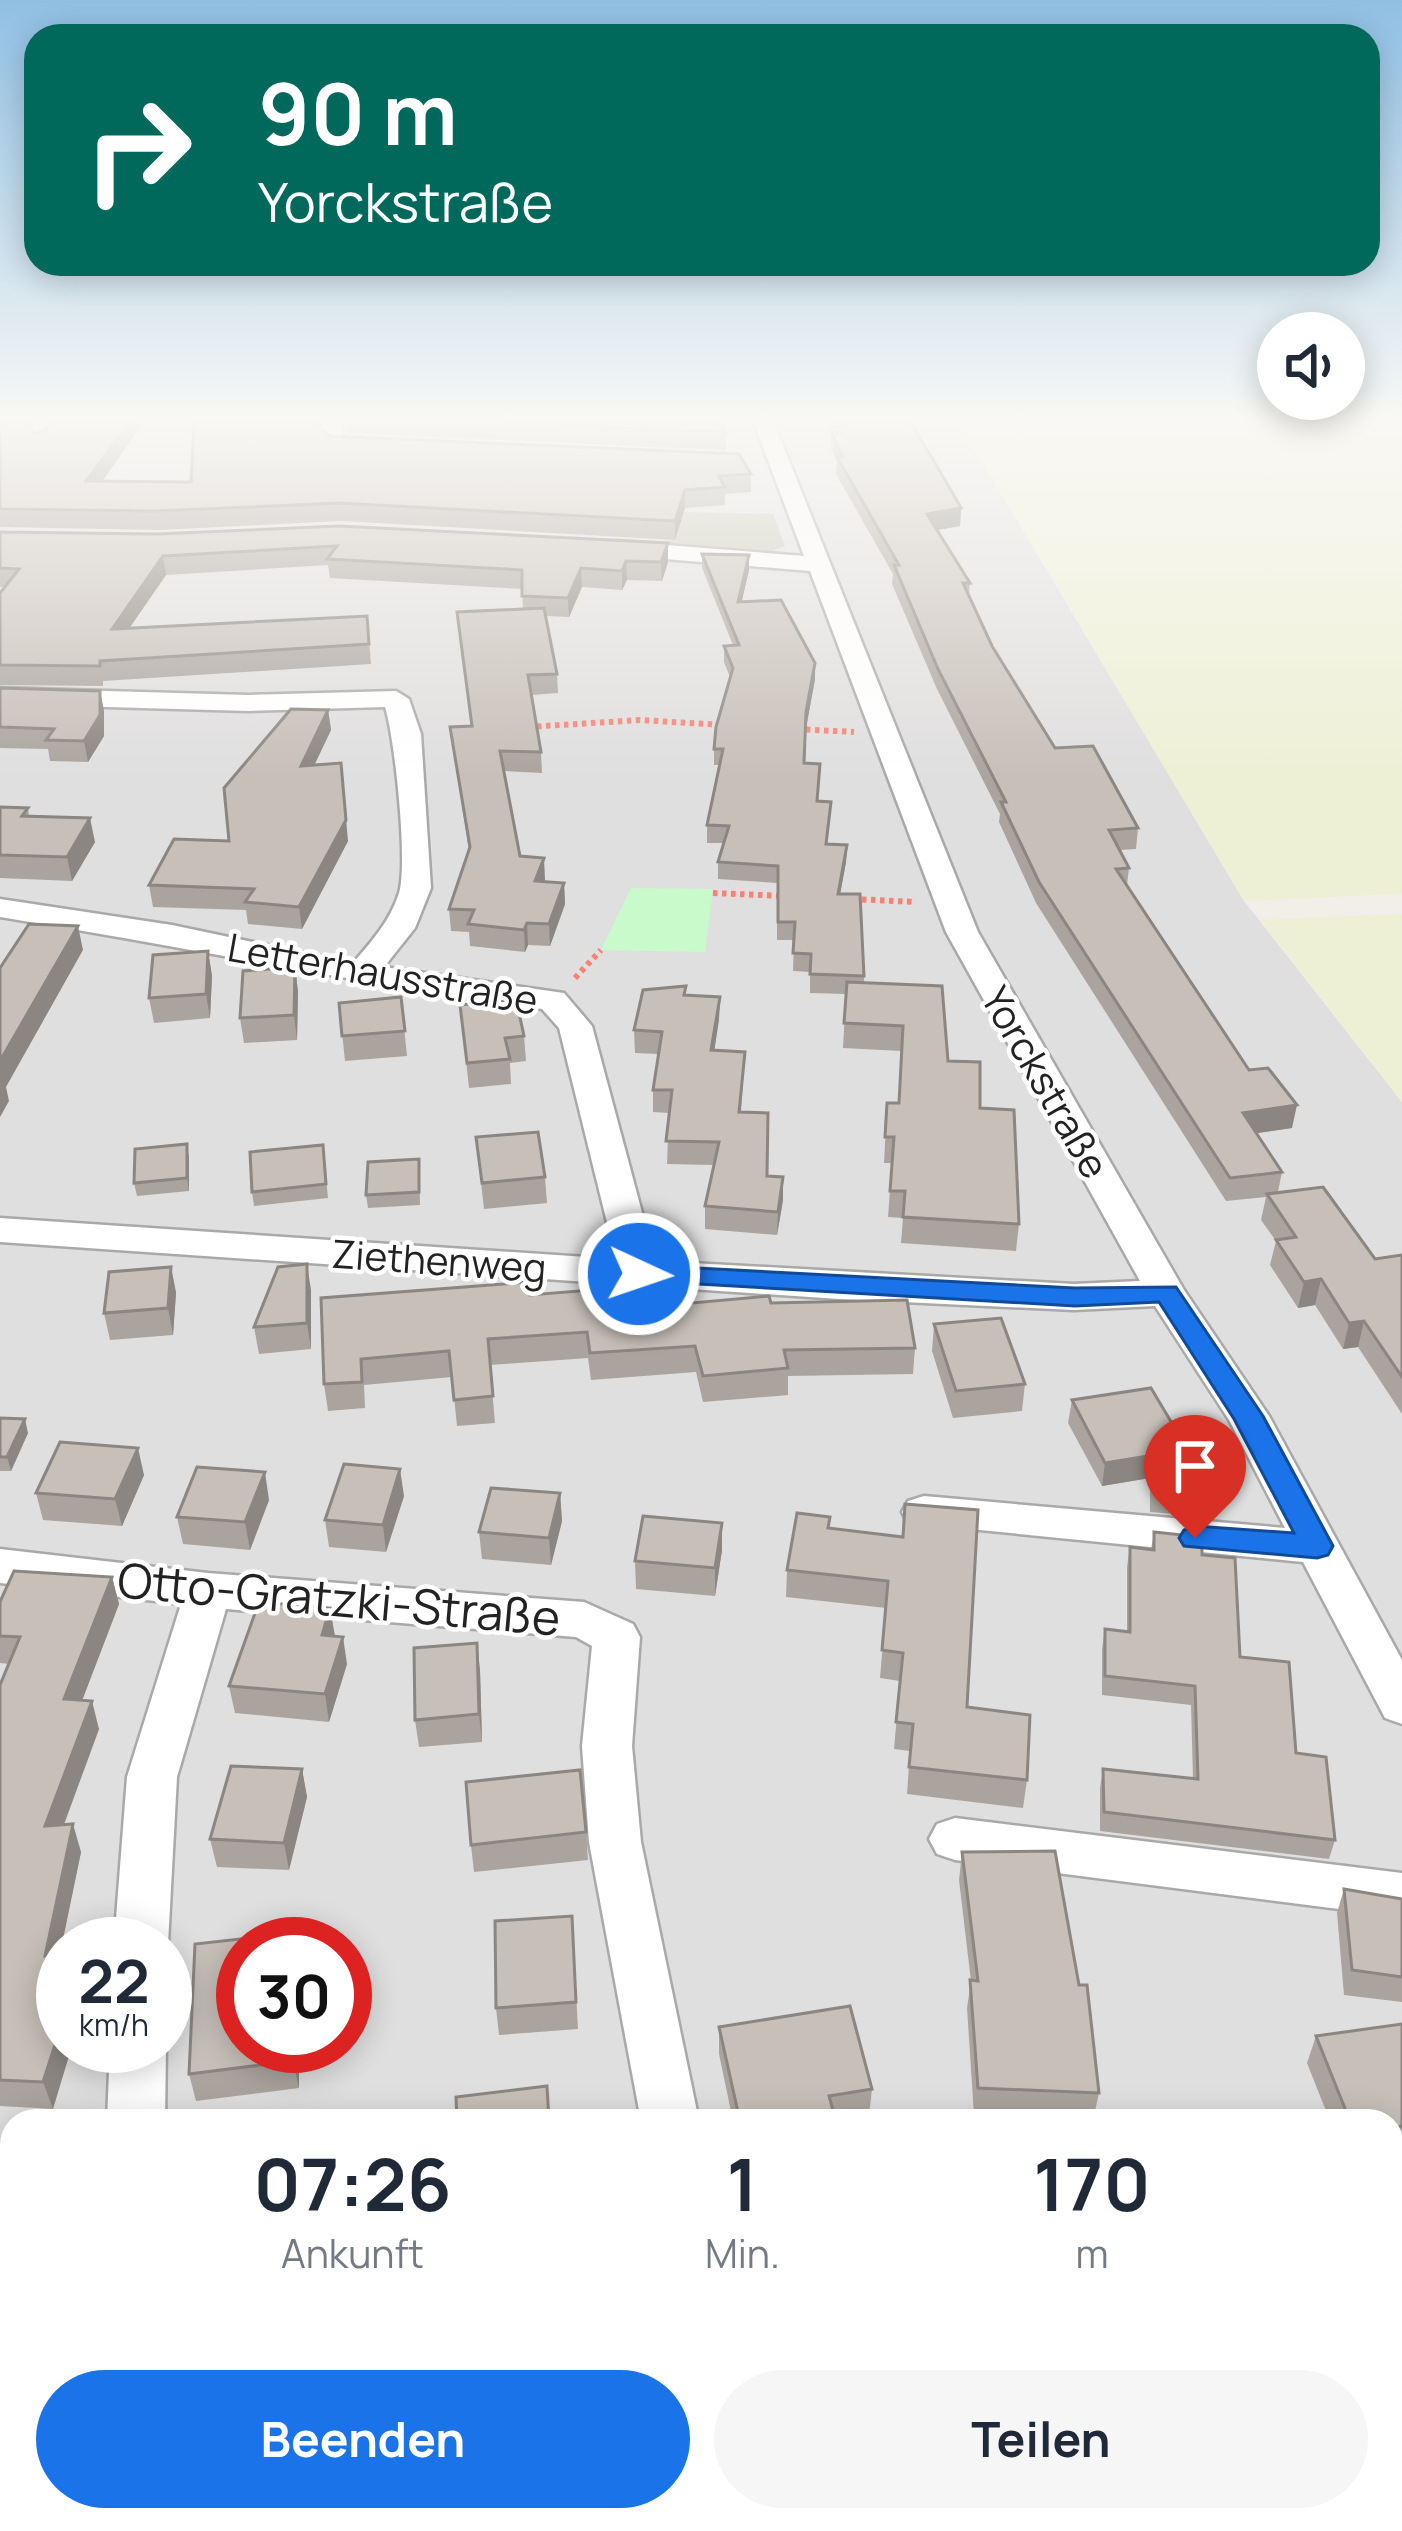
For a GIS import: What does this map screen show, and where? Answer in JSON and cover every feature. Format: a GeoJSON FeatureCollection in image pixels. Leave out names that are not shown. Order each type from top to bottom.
{"type":"FeatureCollection","features":[{"type":"Feature","properties":{"kind":"street","name":"Yorckstraße"},"geometry":{"type":"LineString","coordinates":[[806,541],[950,904],[1166,1293],[1248,1416],[1402,1705]]}},
{"type":"Feature","properties":{"kind":"street"},"geometry":{"type":"LineString","coordinates":[[602,547],[816,563]]}},
{"type":"Feature","properties":{"kind":"street"},"geometry":{"type":"LineString","coordinates":[[0,696],[248,703],[396,699],[406,734],[416,888],[399,928],[361,974]]}},
{"type":"Feature","properties":{"kind":"street","name":"Letterhausstraße"},"geometry":{"type":"LineString","coordinates":[[0,908],[172,935],[361,974],[552,1000],[574,1026],[639,1274]]}},
{"type":"Feature","properties":{"kind":"street","name":"Ziethenweg"},"geometry":{"type":"LineString","coordinates":[[0,1230],[639,1274],[1075,1297],[1166,1293]]}},
{"type":"Feature","properties":{"kind":"street"},"geometry":{"type":"LineString","coordinates":[[924,1512],[1317,1546]]}},
{"type":"Feature","properties":{"kind":"street","name":"Otto-Gratzki-Straße"},"geometry":{"type":"LineString","coordinates":[[0,1566],[208,1590],[584,1620],[616,1637],[607,1746],[615,1841],[668,2109]]}},
{"type":"Feature","properties":{"kind":"street"},"geometry":{"type":"LineString","coordinates":[[143,1917],[152,1778],[208,1590]]}},
{"type":"Feature","properties":{"kind":"street"},"geometry":{"type":"LineString","coordinates":[[955,1839],[1402,1895]]}},
{"type":"Feature","properties":{"kind":"street"},"geometry":{"type":"LineString","coordinates":[[136,2109],[137,2073]]}},
{"type":"Feature","properties":{"kind":"path"},"geometry":{"type":"LineString","coordinates":[[523,727],[640,720],[729,725]]}},
{"type":"Feature","properties":{"kind":"path"},"geometry":{"type":"LineString","coordinates":[[796,729],[886,734]]}},
{"type":"Feature","properties":{"kind":"path"},"geometry":{"type":"LineString","coordinates":[[713,893],[802,897]]}},
{"type":"Feature","properties":{"kind":"path"},"geometry":{"type":"LineString","coordinates":[[847,899],[950,904]]}},
{"type":"Feature","properties":{"kind":"shaded area"},"geometry":{"type":"Polygon","coordinates":[[[0,541],[1029,541],[1244,901],[1402,1102],[1402,2109],[0,2109],[0,541]]]}},
{"type":"Feature","properties":{"kind":"shaded area"},"geometry":{"type":"Polygon","coordinates":[[[669,541],[783,541],[785,546],[770,552],[667,545],[669,541]]]}},
{"type":"Feature","properties":{"kind":"shaded area"},"geometry":{"type":"Polygon","coordinates":[[[1029,541],[1402,541],[1402,894],[1244,901],[1029,541]]]}},
{"type":"Feature","properties":{"kind":"shaded area"},"geometry":{"type":"Polygon","coordinates":[[[1402,914],[1402,1102],[1260,920],[1402,914]]]}},
{"type":"Feature","properties":{"kind":"green space"},"geometry":{"type":"Polygon","coordinates":[[[631,888],[713,889],[705,952],[601,950],[631,888]]]}},
{"type":"Feature","properties":{"kind":"building"},"geometry":{"type":"Polygon","coordinates":[[[0,541],[668,543],[661,562],[626,561],[622,571],[581,568],[568,598],[522,596],[522,570],[327,559],[337,546],[163,556],[112,629],[367,616],[369,644],[100,661],[100,666],[0,665],[0,593],[19,569],[0,568],[0,541]]]}},
{"type":"Feature","properties":{"kind":"building"},"geometry":{"type":"Polygon","coordinates":[[[885,541],[944,541],[970,583],[963,583],[992,646],[1055,748],[1093,746],[1138,828],[1109,830],[1129,868],[1116,869],[1249,1070],[1268,1068],[1297,1105],[1243,1113],[1282,1172],[1230,1178],[1039,882],[1001,802],[1006,802],[938,669],[894,565],[899,565],[885,541]]]}},
{"type":"Feature","properties":{"kind":"building"},"geometry":{"type":"Polygon","coordinates":[[[702,554],[749,555],[738,602],[781,600],[815,663],[804,763],[820,764],[817,801],[831,802],[826,844],[847,845],[838,894],[860,894],[864,976],[810,974],[811,954],[793,953],[795,922],[778,922],[778,866],[718,862],[729,826],[707,825],[723,749],[714,749],[716,727],[733,668],[724,646],[739,645],[702,554]]]}},
{"type":"Feature","properties":{"kind":"building"},"geometry":{"type":"Polygon","coordinates":[[[544,608],[557,674],[528,675],[541,752],[500,751],[520,856],[544,858],[535,881],[564,883],[549,924],[527,923],[524,930],[468,924],[474,910],[449,909],[470,847],[450,727],[472,726],[457,612],[544,608]]]}},
{"type":"Feature","properties":{"kind":"building"},"geometry":{"type":"Polygon","coordinates":[[[0,688],[100,691],[100,715],[84,741],[46,740],[54,729],[0,727],[0,688]]]}},
{"type":"Feature","properties":{"kind":"building"},"geometry":{"type":"Polygon","coordinates":[[[291,709],[328,710],[301,766],[341,763],[346,820],[299,907],[245,902],[254,889],[149,885],[174,839],[229,841],[224,788],[291,709]]]}},
{"type":"Feature","properties":{"kind":"building"},"geometry":{"type":"Polygon","coordinates":[[[0,807],[28,808],[22,816],[90,818],[67,857],[0,855],[0,807]]]}},
{"type":"Feature","properties":{"kind":"building"},"geometry":{"type":"Polygon","coordinates":[[[29,924],[78,926],[0,1061],[0,968],[29,924]]]}},
{"type":"Feature","properties":{"kind":"building"},"geometry":{"type":"Polygon","coordinates":[[[208,951],[206,994],[149,998],[153,955],[208,951]]]}},
{"type":"Feature","properties":{"kind":"building"},"geometry":{"type":"Polygon","coordinates":[[[295,967],[294,1015],[240,1018],[243,971],[295,967]]]}},
{"type":"Feature","properties":{"kind":"building"},"geometry":{"type":"Polygon","coordinates":[[[847,982],[942,986],[948,1061],[980,1062],[980,1108],[1014,1110],[1019,1224],[903,1217],[905,1191],[890,1191],[894,1137],[885,1137],[887,1103],[899,1103],[903,1026],[844,1023],[847,982]]]}},
{"type":"Feature","properties":{"kind":"building"},"geometry":{"type":"Polygon","coordinates":[[[686,986],[684,995],[720,997],[711,1050],[745,1052],[739,1112],[768,1113],[767,1176],[783,1177],[778,1212],[705,1206],[719,1142],[666,1141],[672,1090],[653,1090],[662,1032],[634,1030],[643,990],[686,986]]]}},
{"type":"Feature","properties":{"kind":"building"},"geometry":{"type":"Polygon","coordinates":[[[401,997],[405,1031],[342,1036],[339,1003],[401,997]]]}},
{"type":"Feature","properties":{"kind":"building"},"geometry":{"type":"Polygon","coordinates":[[[516,999],[524,1036],[505,1038],[510,1059],[467,1063],[460,1005],[516,999]]]}},
{"type":"Feature","properties":{"kind":"building"},"geometry":{"type":"Polygon","coordinates":[[[538,1132],[545,1177],[482,1183],[476,1137],[538,1132]]]}},
{"type":"Feature","properties":{"kind":"building"},"geometry":{"type":"Polygon","coordinates":[[[187,1144],[187,1178],[134,1183],[135,1149],[187,1144]]]}},
{"type":"Feature","properties":{"kind":"building"},"geometry":{"type":"Polygon","coordinates":[[[323,1145],[326,1184],[252,1192],[250,1152],[323,1145]]]}},
{"type":"Feature","properties":{"kind":"building"},"geometry":{"type":"Polygon","coordinates":[[[419,1159],[419,1192],[366,1195],[368,1162],[419,1159]]]}},
{"type":"Feature","properties":{"kind":"building"},"geometry":{"type":"Polygon","coordinates":[[[1323,1187],[1375,1259],[1402,1255],[1402,1377],[1364,1321],[1349,1323],[1321,1279],[1304,1282],[1276,1240],[1296,1237],[1267,1194],[1323,1187]]]}},
{"type":"Feature","properties":{"kind":"building"},"geometry":{"type":"Polygon","coordinates":[[[307,1264],[307,1323],[254,1327],[278,1267],[307,1264]]]}},
{"type":"Feature","properties":{"kind":"building"},"geometry":{"type":"Polygon","coordinates":[[[171,1267],[168,1308],[104,1313],[109,1272],[171,1267]]]}},
{"type":"Feature","properties":{"kind":"building"},"geometry":{"type":"Polygon","coordinates":[[[528,1282],[530,1295],[666,1284],[670,1305],[769,1296],[771,1303],[907,1300],[915,1348],[784,1350],[788,1368],[703,1376],[695,1346],[590,1353],[587,1332],[488,1339],[493,1396],[454,1400],[449,1351],[361,1359],[362,1382],[324,1384],[321,1298],[528,1282]]]}},
{"type":"Feature","properties":{"kind":"building"},"geometry":{"type":"Polygon","coordinates":[[[1001,1318],[1025,1384],[956,1391],[934,1324],[1001,1318]]]}},
{"type":"Feature","properties":{"kind":"building"},"geometry":{"type":"Polygon","coordinates":[[[1151,1388],[1202,1474],[1202,1492],[1155,1488],[1154,1455],[1105,1463],[1072,1400],[1151,1388]]]}},
{"type":"Feature","properties":{"kind":"building"},"geometry":{"type":"Polygon","coordinates":[[[0,1418],[25,1419],[7,1457],[0,1457],[0,1418]]]}},
{"type":"Feature","properties":{"kind":"building"},"geometry":{"type":"Polygon","coordinates":[[[60,1442],[138,1448],[115,1499],[36,1493],[60,1442]]]}},
{"type":"Feature","properties":{"kind":"building"},"geometry":{"type":"Polygon","coordinates":[[[344,1464],[400,1469],[383,1525],[325,1520],[344,1464]]]}},
{"type":"Feature","properties":{"kind":"building"},"geometry":{"type":"Polygon","coordinates":[[[197,1467],[265,1472],[245,1522],[177,1517],[197,1467]]]}},
{"type":"Feature","properties":{"kind":"building"},"geometry":{"type":"Polygon","coordinates":[[[491,1488],[560,1493],[549,1538],[479,1532],[491,1488]]]}},
{"type":"Feature","properties":{"kind":"building"},"geometry":{"type":"Polygon","coordinates":[[[905,1504],[978,1510],[967,1707],[1030,1715],[1027,1780],[909,1767],[913,1724],[896,1722],[903,1653],[882,1650],[888,1581],[787,1570],[797,1513],[830,1517],[828,1528],[903,1537],[905,1504]]]}},
{"type":"Feature","properties":{"kind":"building"},"geometry":{"type":"Polygon","coordinates":[[[643,1516],[722,1523],[715,1568],[635,1561],[643,1516]]]}},
{"type":"Feature","properties":{"kind":"building"},"geometry":{"type":"Polygon","coordinates":[[[1154,1532],[1202,1537],[1202,1555],[1235,1558],[1240,1657],[1289,1662],[1296,1753],[1326,1757],[1335,1840],[1104,1812],[1103,1769],[1198,1779],[1195,1686],[1105,1676],[1105,1629],[1130,1632],[1130,1547],[1154,1550],[1154,1532]]]}},
{"type":"Feature","properties":{"kind":"building"},"geometry":{"type":"Polygon","coordinates":[[[14,1571],[112,1577],[64,1699],[92,1701],[45,1826],[73,1824],[53,1917],[36,1917],[36,2073],[46,2073],[43,2082],[0,2080],[0,1685],[20,1637],[0,1636],[0,1602],[14,1571]]]}},
{"type":"Feature","properties":{"kind":"building"},"geometry":{"type":"Polygon","coordinates":[[[259,1602],[330,1608],[322,1635],[343,1637],[325,1694],[229,1686],[259,1602]]]}},
{"type":"Feature","properties":{"kind":"building"},"geometry":{"type":"Polygon","coordinates":[[[477,1643],[479,1714],[415,1720],[414,1648],[477,1643]]]}},
{"type":"Feature","properties":{"kind":"building"},"geometry":{"type":"Polygon","coordinates":[[[231,1766],[302,1769],[284,1843],[210,1839],[231,1766]]]}},
{"type":"Feature","properties":{"kind":"building"},"geometry":{"type":"Polygon","coordinates":[[[580,1770],[586,1832],[471,1845],[466,1782],[580,1770]]]}},
{"type":"Feature","properties":{"kind":"building"},"geometry":{"type":"Polygon","coordinates":[[[1055,1851],[1079,1985],[1087,1985],[1099,2093],[978,2088],[970,1980],[978,1981],[962,1852],[1055,1851]]]}},
{"type":"Feature","properties":{"kind":"building"},"geometry":{"type":"Polygon","coordinates":[[[1344,1889],[1402,1899],[1402,1977],[1352,1970],[1344,1889]]]}},
{"type":"Feature","properties":{"kind":"building"},"geometry":{"type":"Polygon","coordinates":[[[572,1916],[576,2002],[496,2008],[495,1921],[572,1916]]]}},
{"type":"Feature","properties":{"kind":"building"},"geometry":{"type":"Polygon","coordinates":[[[216,1942],[216,2071],[189,2074],[192,2073],[195,1944],[216,1942]]]}},
{"type":"Feature","properties":{"kind":"building"},"geometry":{"type":"Polygon","coordinates":[[[850,2006],[872,2089],[829,2096],[833,2109],[737,2109],[719,2027],[850,2006]]]}},
{"type":"Feature","properties":{"kind":"building"},"geometry":{"type":"Polygon","coordinates":[[[1402,2024],[1402,2109],[1345,2109],[1316,2036],[1402,2024]]]}},
{"type":"Feature","properties":{"kind":"building"},"geometry":{"type":"Polygon","coordinates":[[[547,2086],[548,2109],[456,2109],[456,2097],[547,2086]]]}},
{"type":"Feature","properties":{"kind":"route"},"geometry":{"type":"LineString","coordinates":[[639,1274],[1075,1297],[1166,1293],[1248,1416],[1317,1546],[1195,1538]]}}]}
